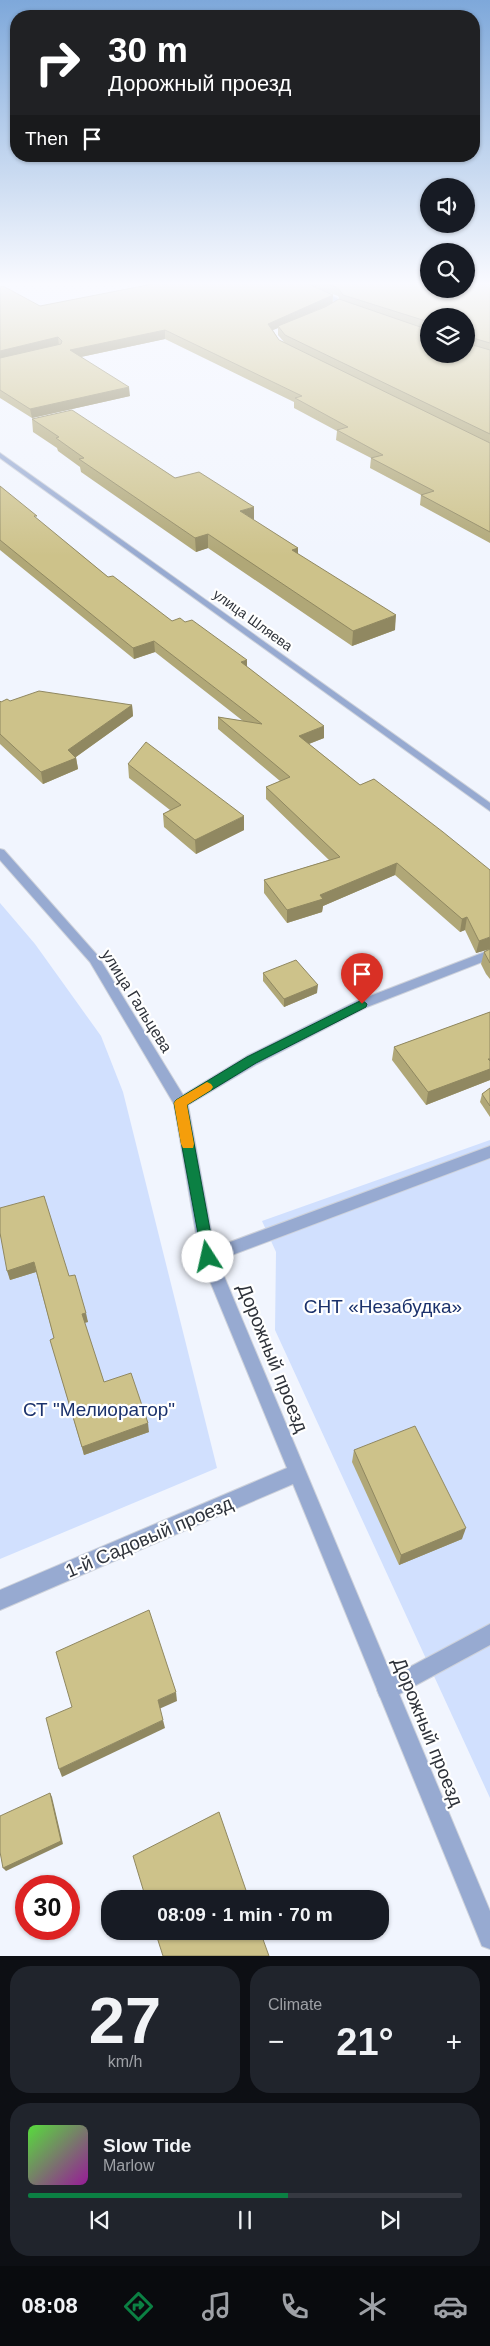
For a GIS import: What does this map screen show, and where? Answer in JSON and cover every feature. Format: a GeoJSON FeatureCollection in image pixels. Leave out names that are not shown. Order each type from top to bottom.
{"type":"FeatureCollection","features":[{"type":"Feature","properties":{"kind":"street","name":"улица Шляева"},"geometry":{"type":"LineString","coordinates":[[0,455],[490,808]]}},
{"type":"Feature","properties":{"kind":"street","name":"улица Гальцева"},"geometry":{"type":"LineString","coordinates":[[0,853],[94,959],[181,1103]]}},
{"type":"Feature","properties":{"kind":"street"},"geometry":{"type":"LineString","coordinates":[[181,1103],[252,1060],[362,1004],[490,954]]}},
{"type":"Feature","properties":{"kind":"street","name":"Дорожный проезд"},"geometry":{"type":"LineString","coordinates":[[181,1103],[208,1257],[490,1938]]}},
{"type":"Feature","properties":{"kind":"street"},"geometry":{"type":"LineString","coordinates":[[208,1257],[490,1152]]}},
{"type":"Feature","properties":{"kind":"street","name":"1-й Садовый проезд"},"geometry":{"type":"LineString","coordinates":[[0,1600],[297,1473]]}},
{"type":"Feature","properties":{"kind":"street"},"geometry":{"type":"LineString","coordinates":[[388,1690],[490,1634]]}},
{"type":"Feature","properties":{"kind":"green space","name":"СТ \"Мелиоратор\""},"geometry":{"type":"Polygon","coordinates":[[[0,903],[35,944],[101,1036],[123,1092],[217,1468],[0,1559],[0,903]]]}},
{"type":"Feature","properties":{"kind":"green space","name":"СНТ «Незабудка»"},"geometry":{"type":"Polygon","coordinates":[[[490,1140],[490,1798],[275,1330],[276,1252],[262,1221],[490,1140]]]}},
{"type":"Feature","properties":{"kind":"building"},"geometry":{"type":"Polygon","coordinates":[[[0,373],[107,373],[129,387],[30,409],[0,390],[0,373]]]}},
{"type":"Feature","properties":{"kind":"building"},"geometry":{"type":"Polygon","coordinates":[[[255,373],[347,373],[490,443],[490,532],[421,495],[434,491],[371,458],[383,455],[337,430],[348,427],[295,398],[302,396],[255,373]]]}},
{"type":"Feature","properties":{"kind":"building"},"geometry":{"type":"Polygon","coordinates":[[[364,373],[490,373],[490,434],[364,373]]]}},
{"type":"Feature","properties":{"kind":"building"},"geometry":{"type":"Polygon","coordinates":[[[72,410],[175,478],[199,472],[254,507],[240,511],[298,548],[292,550],[396,615],[353,631],[208,534],[195,538],[79,459],[84,458],[56,438],[59,437],[32,419],[72,410]]]}},
{"type":"Feature","properties":{"kind":"building"},"geometry":{"type":"Polygon","coordinates":[[[0,486],[108,577],[113,576],[172,621],[180,618],[185,622],[192,620],[247,660],[241,662],[324,726],[299,736],[360,785],[374,779],[490,870],[490,937],[479,941],[467,917],[462,919],[397,863],[320,895],[323,899],[287,910],[264,880],[340,857],[266,787],[290,777],[218,717],[262,724],[154,641],[133,648],[0,540],[0,486]]]}},
{"type":"Feature","properties":{"kind":"building"},"geometry":{"type":"Polygon","coordinates":[[[39,691],[132,705],[68,750],[76,758],[41,772],[0,734],[0,701],[7,699],[10,701],[39,691]]]}},
{"type":"Feature","properties":{"kind":"building"},"geometry":{"type":"Polygon","coordinates":[[[146,742],[244,816],[195,840],[163,814],[181,805],[128,764],[146,742]]]}},
{"type":"Feature","properties":{"kind":"building"},"geometry":{"type":"Polygon","coordinates":[[[490,949],[490,963],[484,952],[490,949]]]}},
{"type":"Feature","properties":{"kind":"building"},"geometry":{"type":"Polygon","coordinates":[[[296,960],[318,985],[284,999],[263,973],[296,960]]]}},
{"type":"Feature","properties":{"kind":"building"},"geometry":{"type":"Polygon","coordinates":[[[490,1012],[490,1059],[488,1059],[490,1061],[490,1069],[428,1092],[394,1047],[490,1012]]]}},
{"type":"Feature","properties":{"kind":"building"},"geometry":{"type":"Polygon","coordinates":[[[490,1088],[490,1106],[482,1094],[490,1088]]]}},
{"type":"Feature","properties":{"kind":"building"},"geometry":{"type":"Polygon","coordinates":[[[44,1196],[69,1276],[75,1275],[86,1313],[82,1314],[104,1382],[131,1373],[148,1423],[82,1447],[50,1340],[54,1338],[34,1262],[7,1271],[0,1233],[0,1208],[44,1196]]]}},
{"type":"Feature","properties":{"kind":"building"},"geometry":{"type":"Polygon","coordinates":[[[415,1426],[466,1528],[401,1555],[354,1450],[415,1426]]]}},
{"type":"Feature","properties":{"kind":"building"},"geometry":{"type":"Polygon","coordinates":[[[149,1610],[176,1692],[158,1700],[163,1720],[59,1769],[46,1718],[72,1707],[56,1652],[149,1610]]]}},
{"type":"Feature","properties":{"kind":"building"},"geometry":{"type":"Polygon","coordinates":[[[50,1793],[61,1841],[3,1868],[0,1852],[0,1816],[50,1793]]]}},
{"type":"Feature","properties":{"kind":"building"},"geometry":{"type":"Polygon","coordinates":[[[219,1812],[246,1890],[143,1890],[133,1856],[219,1812]]]}},
{"type":"Feature","properties":{"kind":"building"},"geometry":{"type":"Polygon","coordinates":[[[158,1940],[263,1940],[269,1956],[163,1956],[158,1940]]]}},
{"type":"Feature","properties":{"kind":"slow traffic"},"geometry":{"type":"LineString","coordinates":[[188,1144],[181,1103],[207,1087]]}},
{"type":"Feature","properties":{"kind":"route"},"geometry":{"type":"LineString","coordinates":[[208,1257],[181,1103],[252,1060],[362,1004]]}}]}
